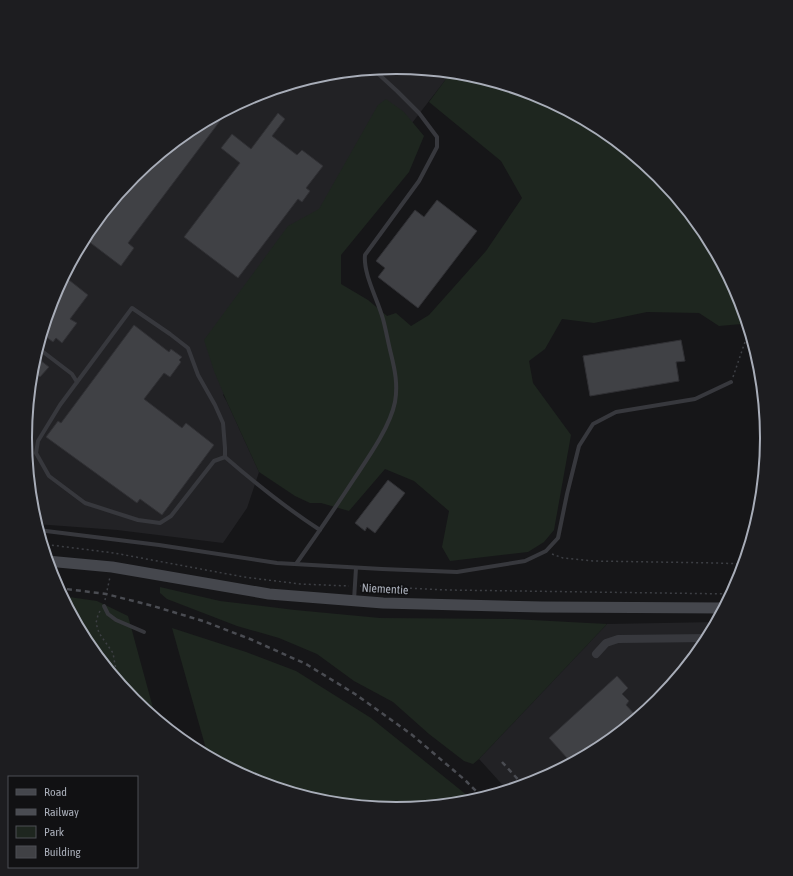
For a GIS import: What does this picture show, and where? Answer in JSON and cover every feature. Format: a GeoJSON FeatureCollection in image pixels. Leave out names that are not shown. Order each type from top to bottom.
{"type":"FeatureCollection","features":[{"type":"Feature","properties":{"kind":"main road","name":"Niementie"},"geometry":{"type":"LineString","coordinates":[[54,562],[112,567],[269,594],[354,601],[542,607],[718,608]]}},
{"type":"Feature","properties":{"kind":"street"},"geometry":{"type":"LineString","coordinates":[[596,654],[606,643],[618,639],[702,638]]}},
{"type":"Feature","properties":{"kind":"lane"},"geometry":{"type":"LineString","coordinates":[[296,564],[377,443],[390,417],[395,402],[396,373],[383,318],[370,282],[365,255],[419,181],[437,147],[437,137],[419,113],[378,74]]}},
{"type":"Feature","properties":{"kind":"lane"},"geometry":{"type":"LineString","coordinates":[[225,456],[214,461],[171,516],[160,523],[138,520],[85,503],[49,476],[36,453],[38,440],[60,405],[132,308],[188,348],[198,375],[215,405],[223,424],[225,456],[258,485],[320,530]]}},
{"type":"Feature","properties":{"kind":"lane"},"geometry":{"type":"LineString","coordinates":[[42,351],[72,374],[77,382]]}},
{"type":"Feature","properties":{"kind":"lane"},"geometry":{"type":"LineString","coordinates":[[44,531],[159,545],[277,563],[356,568],[457,572],[525,561],[546,551],[558,538],[579,446],[593,424],[616,412],[695,399],[731,382]]}},
{"type":"Feature","properties":{"kind":"lane"},"geometry":{"type":"LineString","coordinates":[[354,601],[356,568]]}},
{"type":"Feature","properties":{"kind":"lane"},"geometry":{"type":"LineString","coordinates":[[104,606],[108,614],[116,620],[144,632]]}},
{"type":"Feature","properties":{"kind":"path"},"geometry":{"type":"LineString","coordinates":[[731,382],[746,335]]}},
{"type":"Feature","properties":{"kind":"path"},"geometry":{"type":"LineString","coordinates":[[48,545],[114,553],[244,577],[300,584],[448,590],[725,594]]}},
{"type":"Feature","properties":{"kind":"path"},"geometry":{"type":"LineString","coordinates":[[546,551],[563,558],[593,561],[738,564]]}},
{"type":"Feature","properties":{"kind":"shaded area"},"geometry":{"type":"Polygon","coordinates":[[[373,74],[420,74],[447,78],[388,154],[223,395],[259,472],[247,508],[223,543],[117,530],[42,524],[35,486],[33,462],[32,438],[35,390],[44,344],[60,299],[93,235],[122,198],[156,164],[194,135],[214,122],[257,101],[302,86],[373,74]]]}},
{"type":"Feature","properties":{"kind":"shaded area"},"geometry":{"type":"Polygon","coordinates":[[[711,622],[700,641],[686,660],[671,678],[637,712],[599,741],[579,754],[536,775],[504,786],[479,759],[607,624],[711,622]]]}},
{"type":"Feature","properties":{"kind":"green space"},"geometry":{"type":"Polygon","coordinates":[[[447,78],[468,81],[491,86],[536,101],[579,122],[599,135],[637,164],[671,198],[686,216],[700,235],[712,256],[723,277],[743,323],[719,326],[699,313],[647,312],[594,323],[562,319],[545,349],[529,361],[533,383],[571,435],[554,530],[544,542],[528,552],[450,561],[442,547],[449,511],[414,481],[385,469],[349,511],[321,503],[310,503],[295,496],[259,472],[214,371],[204,340],[288,226],[319,209],[378,105],[386,99],[404,112],[424,136],[409,172],[341,255],[341,284],[368,300],[387,316],[396,313],[411,326],[429,315],[486,251],[522,198],[501,161],[429,102],[447,78]]]}},
{"type":"Feature","properties":{"kind":"green space"},"geometry":{"type":"Polygon","coordinates":[[[160,587],[220,601],[380,618],[513,619],[607,624],[473,764],[464,761],[429,734],[393,702],[354,681],[317,654],[279,638],[237,626],[167,599],[160,593],[160,587]]]}},
{"type":"Feature","properties":{"kind":"green space"},"geometry":{"type":"Polygon","coordinates":[[[69,597],[97,601],[128,616],[153,710],[122,678],[107,660],[93,641],[69,597]]]}},
{"type":"Feature","properties":{"kind":"green space"},"geometry":{"type":"Polygon","coordinates":[[[172,628],[246,652],[296,671],[371,718],[466,795],[420,802],[373,802],[325,795],[302,790],[257,775],[206,749],[172,628]]]}},
{"type":"Feature","properties":{"kind":"building"},"geometry":{"type":"Polygon","coordinates":[[[278,113],[285,119],[272,136],[297,155],[302,150],[323,166],[306,188],[310,191],[302,202],[298,199],[238,278],[184,237],[240,163],[221,148],[232,134],[251,149],[278,113]]]}},
{"type":"Feature","properties":{"kind":"building"},"geometry":{"type":"Polygon","coordinates":[[[223,117],[128,243],[134,248],[121,266],[89,242],[93,235],[122,198],[156,164],[194,135],[223,117]]]}},
{"type":"Feature","properties":{"kind":"building"},"geometry":{"type":"Polygon","coordinates":[[[437,200],[477,231],[418,308],[378,277],[385,268],[376,261],[415,210],[424,217],[437,200]]]}},
{"type":"Feature","properties":{"kind":"building"},"geometry":{"type":"Polygon","coordinates":[[[69,280],[88,295],[70,319],[77,323],[62,343],[56,338],[53,342],[46,337],[51,321],[69,280]]]}},
{"type":"Feature","properties":{"kind":"building"},"geometry":{"type":"Polygon","coordinates":[[[134,325],[169,352],[171,349],[182,357],[179,360],[181,362],[170,377],[164,373],[144,399],[182,428],[186,423],[214,445],[162,515],[140,499],[137,503],[46,437],[58,421],[61,423],[134,325]]]}},
{"type":"Feature","properties":{"kind":"building"},"geometry":{"type":"Polygon","coordinates":[[[681,340],[685,361],[676,362],[679,381],[590,396],[583,356],[681,340]]]}},
{"type":"Feature","properties":{"kind":"building"},"geometry":{"type":"Polygon","coordinates":[[[40,360],[49,367],[40,377],[38,375],[40,360]]]}},
{"type":"Feature","properties":{"kind":"building"},"geometry":{"type":"Polygon","coordinates":[[[388,480],[405,493],[375,533],[367,527],[365,531],[355,523],[388,480]]]}},
{"type":"Feature","properties":{"kind":"building"},"geometry":{"type":"Polygon","coordinates":[[[617,676],[628,688],[622,694],[629,701],[626,705],[634,714],[579,754],[560,764],[567,758],[549,738],[617,676]]]}},
{"type":"Feature","properties":{"kind":"railway"},"geometry":{"type":"LineString","coordinates":[[65,589],[106,594],[203,621],[250,639],[306,664],[355,694],[411,734],[478,793]]}},
{"type":"Feature","properties":{"kind":"railway"},"geometry":{"type":"LineString","coordinates":[[502,762],[519,781]]}}]}
